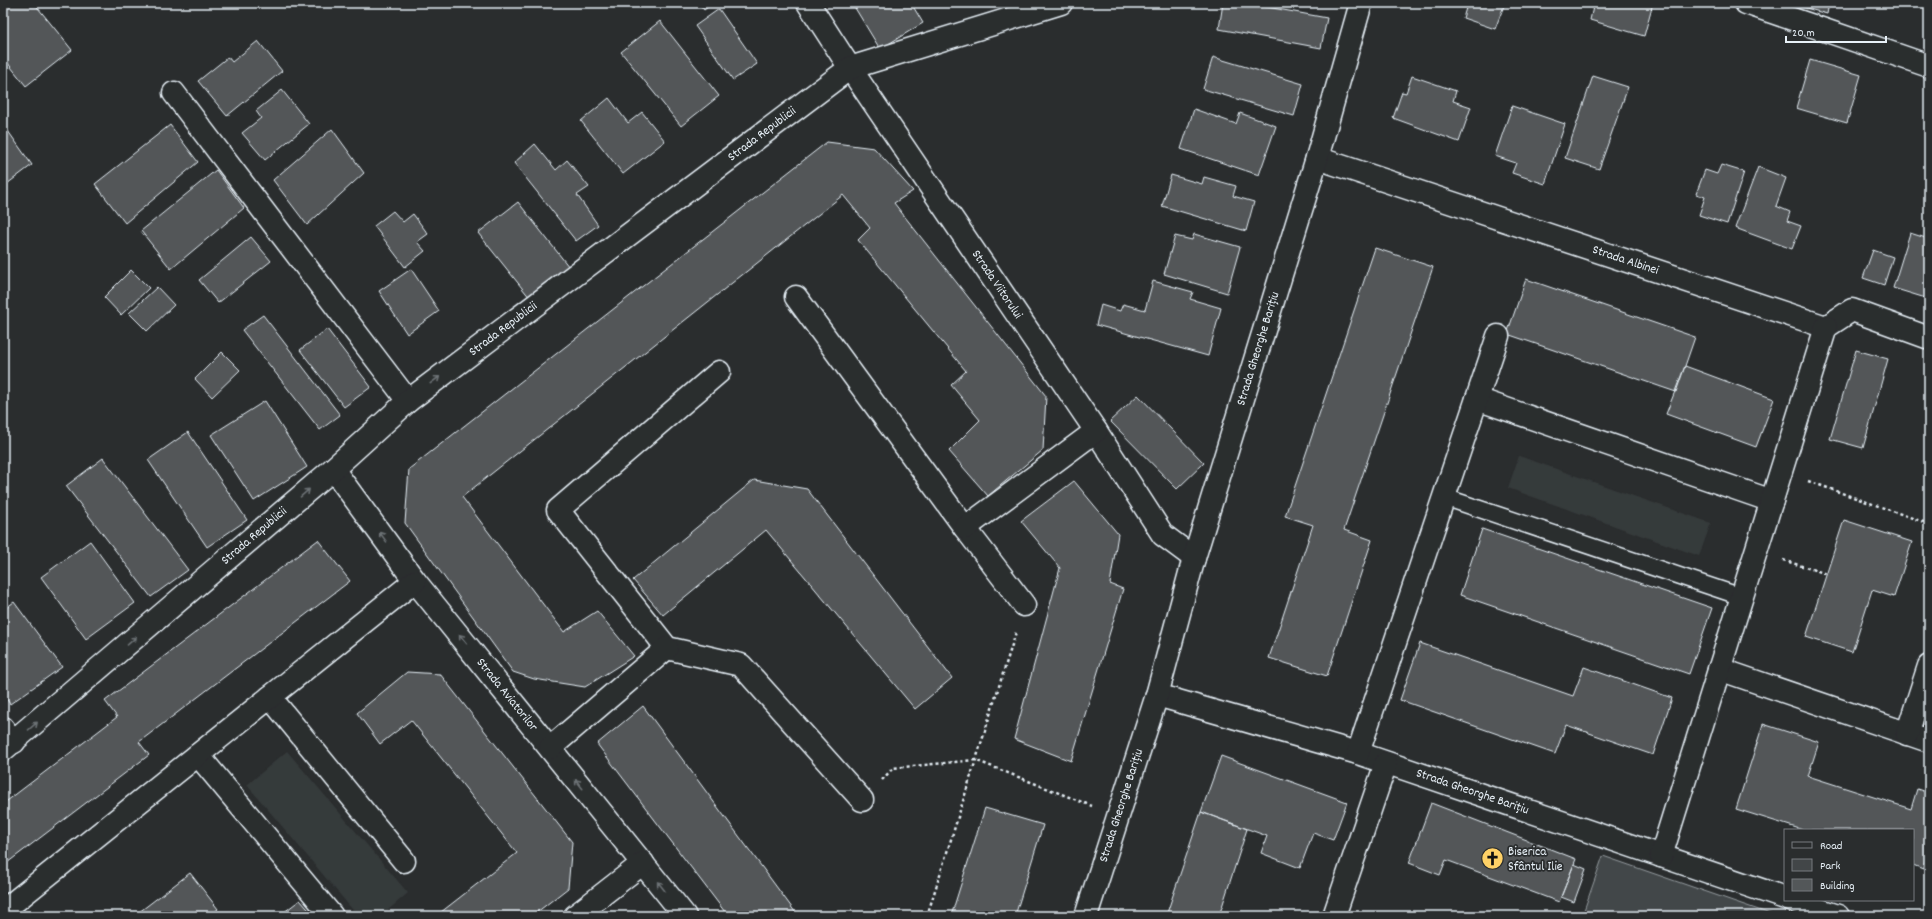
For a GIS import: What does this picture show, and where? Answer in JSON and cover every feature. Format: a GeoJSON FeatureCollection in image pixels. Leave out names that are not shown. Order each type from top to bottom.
{"type":"FeatureCollection","features":[{"type":"Feature","properties":{"kind":"street","name":"Strada Viitorului"},"geometry":{"type":"LineString","coordinates":[[808,3],[850,68],[1096,431],[1163,536],[1194,558]]}},
{"type":"Feature","properties":{"kind":"street","name":"Strada Republicii"},"geometry":{"type":"LineString","coordinates":[[7,740],[333,469],[408,401],[850,68],[1061,3]]}},
{"type":"Feature","properties":{"kind":"street","name":"Strada Gheorghe Barițiu"},"geometry":{"type":"LineString","coordinates":[[1086,916],[1156,695],[1194,558],[1317,158],[1361,3]]}},
{"type":"Feature","properties":{"kind":"street"},"geometry":{"type":"LineString","coordinates":[[1746,3],[1929,66]]}},
{"type":"Feature","properties":{"kind":"street"},"geometry":{"type":"LineString","coordinates":[[174,93],[408,401]]}},
{"type":"Feature","properties":{"kind":"street","name":"Strada Albinei"},"geometry":{"type":"LineString","coordinates":[[1317,158],[1826,327]]}},
{"type":"Feature","properties":{"kind":"street"},"geometry":{"type":"LineString","coordinates":[[796,297],[965,528],[1024,605]]}},
{"type":"Feature","properties":{"kind":"street"},"geometry":{"type":"LineString","coordinates":[[1661,856],[1826,327],[1852,310],[1929,338]]}},
{"type":"Feature","properties":{"kind":"street"},"geometry":{"type":"LineString","coordinates":[[1358,753],[1498,336]]}},
{"type":"Feature","properties":{"kind":"street"},"geometry":{"type":"LineString","coordinates":[[719,372],[558,510],[667,648],[740,665],[862,800]]}},
{"type":"Feature","properties":{"kind":"street"},"geometry":{"type":"LineString","coordinates":[[1477,399],[1772,501]]}},
{"type":"Feature","properties":{"kind":"street"},"geometry":{"type":"LineString","coordinates":[[965,528],[1096,431]]}},
{"type":"Feature","properties":{"kind":"street","name":"Strada Aviatorilor"},"geometry":{"type":"LineString","coordinates":[[333,469],[415,581],[685,916]]}},
{"type":"Feature","properties":{"kind":"street"},"geometry":{"type":"LineString","coordinates":[[3,911],[415,581]]}},
{"type":"Feature","properties":{"kind":"street"},"geometry":{"type":"LineString","coordinates":[[550,748],[667,648]]}},
{"type":"Feature","properties":{"kind":"street"},"geometry":{"type":"LineString","coordinates":[[1906,734],[1929,666]]}},
{"type":"Feature","properties":{"kind":"street"},"geometry":{"type":"LineString","coordinates":[[1719,669],[1929,741]]}},
{"type":"Feature","properties":{"kind":"street","name":"Strada Gheorghe Barițiu"},"geometry":{"type":"LineString","coordinates":[[1156,695],[1358,753],[1784,898]]}},
{"type":"Feature","properties":{"kind":"street"},"geometry":{"type":"LineString","coordinates":[[270,697],[404,861]]}},
{"type":"Feature","properties":{"kind":"street"},"geometry":{"type":"LineString","coordinates":[[198,755],[332,916]]}},
{"type":"Feature","properties":{"kind":"street"},"geometry":{"type":"LineString","coordinates":[[1334,916],[1386,763]]}},
{"type":"Feature","properties":{"kind":"street"},"geometry":{"type":"LineString","coordinates":[[575,916],[642,863]]}},
{"type":"Feature","properties":{"kind":"street"},"geometry":{"type":"LineString","coordinates":[[1792,901],[1815,912],[1838,916]]}},
{"type":"Feature","properties":{"kind":"lane"},"geometry":{"type":"LineString","coordinates":[[1444,497],[1742,597]]}},
{"type":"Feature","properties":{"kind":"path"},"geometry":{"type":"LineString","coordinates":[[1781,472],[1929,524]]}},
{"type":"Feature","properties":{"kind":"path"},"geometry":{"type":"LineString","coordinates":[[1756,551],[1827,574]]}},
{"type":"Feature","properties":{"kind":"path"},"geometry":{"type":"LineString","coordinates":[[927,916],[1024,605]]}},
{"type":"Feature","properties":{"kind":"path"},"geometry":{"type":"LineString","coordinates":[[862,800],[893,768],[975,760],[1117,816]]}},
{"type":"Feature","properties":{"kind":"shaded area"},"geometry":{"type":"Polygon","coordinates":[[[1519,456],[1711,523],[1699,556],[1508,488],[1519,456]]]}},
{"type":"Feature","properties":{"kind":"shaded area"},"geometry":{"type":"Polygon","coordinates":[[[287,751],[408,893],[381,916],[358,916],[247,785],[287,751]]]}},
{"type":"Feature","properties":{"kind":"green space"},"geometry":{"type":"Polygon","coordinates":[[[1603,856],[1776,916],[1582,916],[1603,856]]]}},
{"type":"Feature","properties":{"kind":"building"},"geometry":{"type":"Polygon","coordinates":[[[3,3],[34,3],[72,50],[26,86],[3,57],[3,3]]]}},
{"type":"Feature","properties":{"kind":"building"},"geometry":{"type":"Polygon","coordinates":[[[699,3],[713,3],[704,10],[699,3]]]}},
{"type":"Feature","properties":{"kind":"building"},"geometry":{"type":"Polygon","coordinates":[[[852,3],[911,3],[923,23],[880,49],[852,3]]]}},
{"type":"Feature","properties":{"kind":"building"},"geometry":{"type":"Polygon","coordinates":[[[1223,3],[1245,3],[1327,18],[1321,48],[1219,29],[1223,3]]]}},
{"type":"Feature","properties":{"kind":"building"},"geometry":{"type":"Polygon","coordinates":[[[1451,3],[1505,3],[1495,29],[1463,18],[1466,8],[1451,3]]]}},
{"type":"Feature","properties":{"kind":"building"},"geometry":{"type":"Polygon","coordinates":[[[1594,3],[1653,3],[1644,36],[1590,20],[1594,3]]]}},
{"type":"Feature","properties":{"kind":"building"},"geometry":{"type":"Polygon","coordinates":[[[1788,3],[1829,3],[1827,14],[1788,3]]]}},
{"type":"Feature","properties":{"kind":"building"},"geometry":{"type":"Polygon","coordinates":[[[719,9],[757,64],[733,80],[695,26],[719,9]]]}},
{"type":"Feature","properties":{"kind":"building"},"geometry":{"type":"Polygon","coordinates":[[[660,21],[719,96],[681,126],[621,52],[660,21]]]}},
{"type":"Feature","properties":{"kind":"building"},"geometry":{"type":"Polygon","coordinates":[[[258,41],[282,71],[227,116],[198,81],[228,57],[232,62],[258,41]]]}},
{"type":"Feature","properties":{"kind":"building"},"geometry":{"type":"Polygon","coordinates":[[[1213,57],[1303,84],[1294,116],[1203,89],[1213,57]]]}},
{"type":"Feature","properties":{"kind":"building"},"geometry":{"type":"Polygon","coordinates":[[[1810,60],[1861,75],[1847,123],[1796,108],[1810,60]]]}},
{"type":"Feature","properties":{"kind":"building"},"geometry":{"type":"Polygon","coordinates":[[[1412,76],[1456,91],[1453,101],[1471,107],[1459,142],[1393,118],[1402,92],[1406,93],[1412,76]]]}},
{"type":"Feature","properties":{"kind":"building"},"geometry":{"type":"Polygon","coordinates":[[[1593,76],[1628,87],[1599,169],[1565,158],[1593,76]]]}},
{"type":"Feature","properties":{"kind":"building"},"geometry":{"type":"Polygon","coordinates":[[[282,90],[309,124],[265,160],[242,133],[261,118],[256,111],[282,90]]]}},
{"type":"Feature","properties":{"kind":"building"},"geometry":{"type":"Polygon","coordinates":[[[609,98],[628,123],[642,112],[665,141],[623,174],[581,121],[609,98]]]}},
{"type":"Feature","properties":{"kind":"building"},"geometry":{"type":"Polygon","coordinates":[[[1512,106],[1565,124],[1545,184],[1512,173],[1516,163],[1495,156],[1512,106]]]}},
{"type":"Feature","properties":{"kind":"building"},"geometry":{"type":"Polygon","coordinates":[[[1194,109],[1236,124],[1240,113],[1276,126],[1259,175],[1181,149],[1194,109]]]}},
{"type":"Feature","properties":{"kind":"building"},"geometry":{"type":"Polygon","coordinates":[[[3,124],[32,165],[3,187],[3,124]]]}},
{"type":"Feature","properties":{"kind":"building"},"geometry":{"type":"Polygon","coordinates":[[[170,125],[198,162],[125,223],[95,184],[170,125]]]}},
{"type":"Feature","properties":{"kind":"building"},"geometry":{"type":"Polygon","coordinates":[[[332,129],[364,173],[307,225],[273,180],[332,129]]]}},
{"type":"Feature","properties":{"kind":"building"},"geometry":{"type":"Polygon","coordinates":[[[827,142],[874,148],[913,191],[894,203],[1046,396],[1043,450],[988,496],[949,451],[980,420],[951,385],[966,371],[858,240],[870,228],[843,195],[462,497],[564,632],[597,611],[634,656],[585,687],[534,679],[513,672],[405,523],[409,469],[827,142]]]}},
{"type":"Feature","properties":{"kind":"building"},"geometry":{"type":"Polygon","coordinates":[[[535,144],[556,170],[567,160],[589,187],[577,195],[598,225],[576,241],[514,163],[535,144]]]}},
{"type":"Feature","properties":{"kind":"building"},"geometry":{"type":"Polygon","coordinates":[[[1721,165],[1744,172],[1727,224],[1699,215],[1705,197],[1696,194],[1705,170],[1717,174],[1721,165]]]}},
{"type":"Feature","properties":{"kind":"building"},"geometry":{"type":"Polygon","coordinates":[[[1758,167],[1786,178],[1776,206],[1790,212],[1787,221],[1801,226],[1792,249],[1735,228],[1758,167]]]}},
{"type":"Feature","properties":{"kind":"building"},"geometry":{"type":"Polygon","coordinates":[[[216,170],[244,208],[171,269],[141,231],[216,170]]]}},
{"type":"Feature","properties":{"kind":"building"},"geometry":{"type":"Polygon","coordinates":[[[1171,175],[1202,184],[1204,177],[1236,186],[1233,196],[1254,202],[1246,231],[1162,206],[1171,175]]]}},
{"type":"Feature","properties":{"kind":"building"},"geometry":{"type":"Polygon","coordinates":[[[518,202],[569,267],[530,298],[478,233],[518,202]]]}},
{"type":"Feature","properties":{"kind":"building"},"geometry":{"type":"Polygon","coordinates":[[[393,211],[403,222],[413,214],[428,234],[417,242],[425,251],[405,267],[374,226],[393,211]]]}},
{"type":"Feature","properties":{"kind":"building"},"geometry":{"type":"Polygon","coordinates":[[[1910,233],[1929,239],[1929,299],[1893,288],[1910,233]]]}},
{"type":"Feature","properties":{"kind":"building"},"geometry":{"type":"Polygon","coordinates":[[[1194,234],[1240,247],[1227,293],[1164,274],[1175,236],[1192,240],[1194,234]]]}},
{"type":"Feature","properties":{"kind":"building"},"geometry":{"type":"Polygon","coordinates":[[[251,237],[271,261],[218,303],[199,280],[251,237]]]}},
{"type":"Feature","properties":{"kind":"building"},"geometry":{"type":"Polygon","coordinates":[[[1375,248],[1433,267],[1344,530],[1372,540],[1327,676],[1269,658],[1313,525],[1285,516],[1375,248]]]}},
{"type":"Feature","properties":{"kind":"building"},"geometry":{"type":"Polygon","coordinates":[[[1873,250],[1893,257],[1884,285],[1863,278],[1873,250]]]}},
{"type":"Feature","properties":{"kind":"building"},"geometry":{"type":"Polygon","coordinates":[[[411,269],[439,311],[407,334],[379,291],[411,269]]]}},
{"type":"Feature","properties":{"kind":"building"},"geometry":{"type":"Polygon","coordinates":[[[131,270],[149,288],[121,315],[104,297],[131,270]]]}},
{"type":"Feature","properties":{"kind":"building"},"geometry":{"type":"Polygon","coordinates":[[[1526,279],[1695,337],[1676,392],[1507,334],[1526,279]]]}},
{"type":"Feature","properties":{"kind":"building"},"geometry":{"type":"Polygon","coordinates":[[[1153,281],[1193,292],[1190,299],[1221,308],[1208,356],[1096,325],[1101,305],[1120,311],[1123,304],[1145,310],[1153,281]]]}},
{"type":"Feature","properties":{"kind":"building"},"geometry":{"type":"Polygon","coordinates":[[[157,287],[174,305],[147,331],[129,313],[157,287]]]}},
{"type":"Feature","properties":{"kind":"building"},"geometry":{"type":"Polygon","coordinates":[[[263,315],[340,415],[320,430],[242,330],[263,315]]]}},
{"type":"Feature","properties":{"kind":"building"},"geometry":{"type":"Polygon","coordinates":[[[327,329],[371,387],[344,407],[300,350],[327,329]]]}},
{"type":"Feature","properties":{"kind":"building"},"geometry":{"type":"Polygon","coordinates":[[[1856,350],[1888,359],[1863,448],[1830,439],[1856,350]]]}},
{"type":"Feature","properties":{"kind":"building"},"geometry":{"type":"Polygon","coordinates":[[[222,352],[240,370],[212,397],[195,379],[222,352]]]}},
{"type":"Feature","properties":{"kind":"building"},"geometry":{"type":"Polygon","coordinates":[[[1685,366],[1774,399],[1756,447],[1666,414],[1685,366]]]}},
{"type":"Feature","properties":{"kind":"building"},"geometry":{"type":"Polygon","coordinates":[[[1138,395],[1204,463],[1177,489],[1110,421],[1138,395]]]}},
{"type":"Feature","properties":{"kind":"building"},"geometry":{"type":"Polygon","coordinates":[[[265,401],[307,467],[254,501],[211,435],[265,401]]]}},
{"type":"Feature","properties":{"kind":"building"},"geometry":{"type":"Polygon","coordinates":[[[188,432],[247,520],[207,547],[148,460],[188,432]]]}},
{"type":"Feature","properties":{"kind":"building"},"geometry":{"type":"Polygon","coordinates":[[[103,458],[188,570],[151,597],[66,486],[103,458]]]}},
{"type":"Feature","properties":{"kind":"building"},"geometry":{"type":"Polygon","coordinates":[[[754,480],[807,489],[952,678],[915,709],[766,530],[663,615],[633,580],[754,480]]]}},
{"type":"Feature","properties":{"kind":"building"},"geometry":{"type":"Polygon","coordinates":[[[1074,481],[1118,534],[1110,584],[1123,589],[1071,761],[1014,739],[1060,568],[1021,521],[1074,481]]]}},
{"type":"Feature","properties":{"kind":"building"},"geometry":{"type":"Polygon","coordinates":[[[1844,520],[1912,542],[1894,597],[1872,590],[1852,652],[1806,637],[1844,520]]]}},
{"type":"Feature","properties":{"kind":"building"},"geometry":{"type":"Polygon","coordinates":[[[1482,529],[1712,608],[1689,674],[1460,595],[1482,529]]]}},
{"type":"Feature","properties":{"kind":"building"},"geometry":{"type":"Polygon","coordinates":[[[318,540],[350,581],[139,742],[149,755],[3,866],[3,804],[117,717],[105,701],[318,540]]]}},
{"type":"Feature","properties":{"kind":"building"},"geometry":{"type":"Polygon","coordinates":[[[90,541],[135,603],[86,639],[41,577],[90,541]]]}},
{"type":"Feature","properties":{"kind":"building"},"geometry":{"type":"Polygon","coordinates":[[[14,602],[62,667],[10,704],[3,694],[3,610],[14,602]]]}},
{"type":"Feature","properties":{"kind":"building"},"geometry":{"type":"Polygon","coordinates":[[[1420,643],[1573,696],[1584,667],[1672,698],[1653,755],[1566,725],[1555,754],[1400,700],[1420,643]]]}},
{"type":"Feature","properties":{"kind":"building"},"geometry":{"type":"Polygon","coordinates":[[[407,672],[440,674],[572,842],[568,888],[532,916],[436,916],[517,853],[411,720],[380,744],[357,713],[407,672]]]}},
{"type":"Feature","properties":{"kind":"building"},"geometry":{"type":"Polygon","coordinates":[[[643,706],[798,916],[728,916],[597,744],[643,706]]]}},
{"type":"Feature","properties":{"kind":"building"},"geometry":{"type":"Polygon","coordinates":[[[1763,724],[1819,742],[1808,776],[1911,809],[1917,789],[1929,793],[1929,856],[1927,855],[1923,869],[1914,865],[1914,829],[1800,829],[1736,809],[1763,724]]]}},
{"type":"Feature","properties":{"kind":"building"},"geometry":{"type":"Polygon","coordinates":[[[1221,756],[1347,802],[1333,840],[1313,833],[1300,868],[1261,853],[1267,836],[1201,812],[1221,756]]]}},
{"type":"Feature","properties":{"kind":"building"},"geometry":{"type":"Polygon","coordinates":[[[1431,803],[1576,859],[1559,902],[1446,860],[1440,875],[1409,863],[1431,803]]]}},
{"type":"Feature","properties":{"kind":"building"},"geometry":{"type":"Polygon","coordinates":[[[985,808],[1043,825],[1015,916],[951,916],[985,808]]]}},
{"type":"Feature","properties":{"kind":"building"},"geometry":{"type":"Polygon","coordinates":[[[1201,812],[1247,829],[1219,916],[1166,916],[1201,812]]]}},
{"type":"Feature","properties":{"kind":"building"},"geometry":{"type":"Polygon","coordinates":[[[1574,864],[1586,869],[1574,902],[1561,897],[1574,864]]]}},
{"type":"Feature","properties":{"kind":"building"},"geometry":{"type":"Polygon","coordinates":[[[190,873],[218,909],[210,916],[134,916],[190,873]]]}},
{"type":"Feature","properties":{"kind":"building"},"geometry":{"type":"Polygon","coordinates":[[[300,900],[314,916],[286,916],[283,913],[300,900]]]}},
{"type":"Feature","properties":{"kind":"place","name":"Biserica Sfântul Ilie"},"geometry":{"type":"Point","coordinates":[1492,859]}}]}
